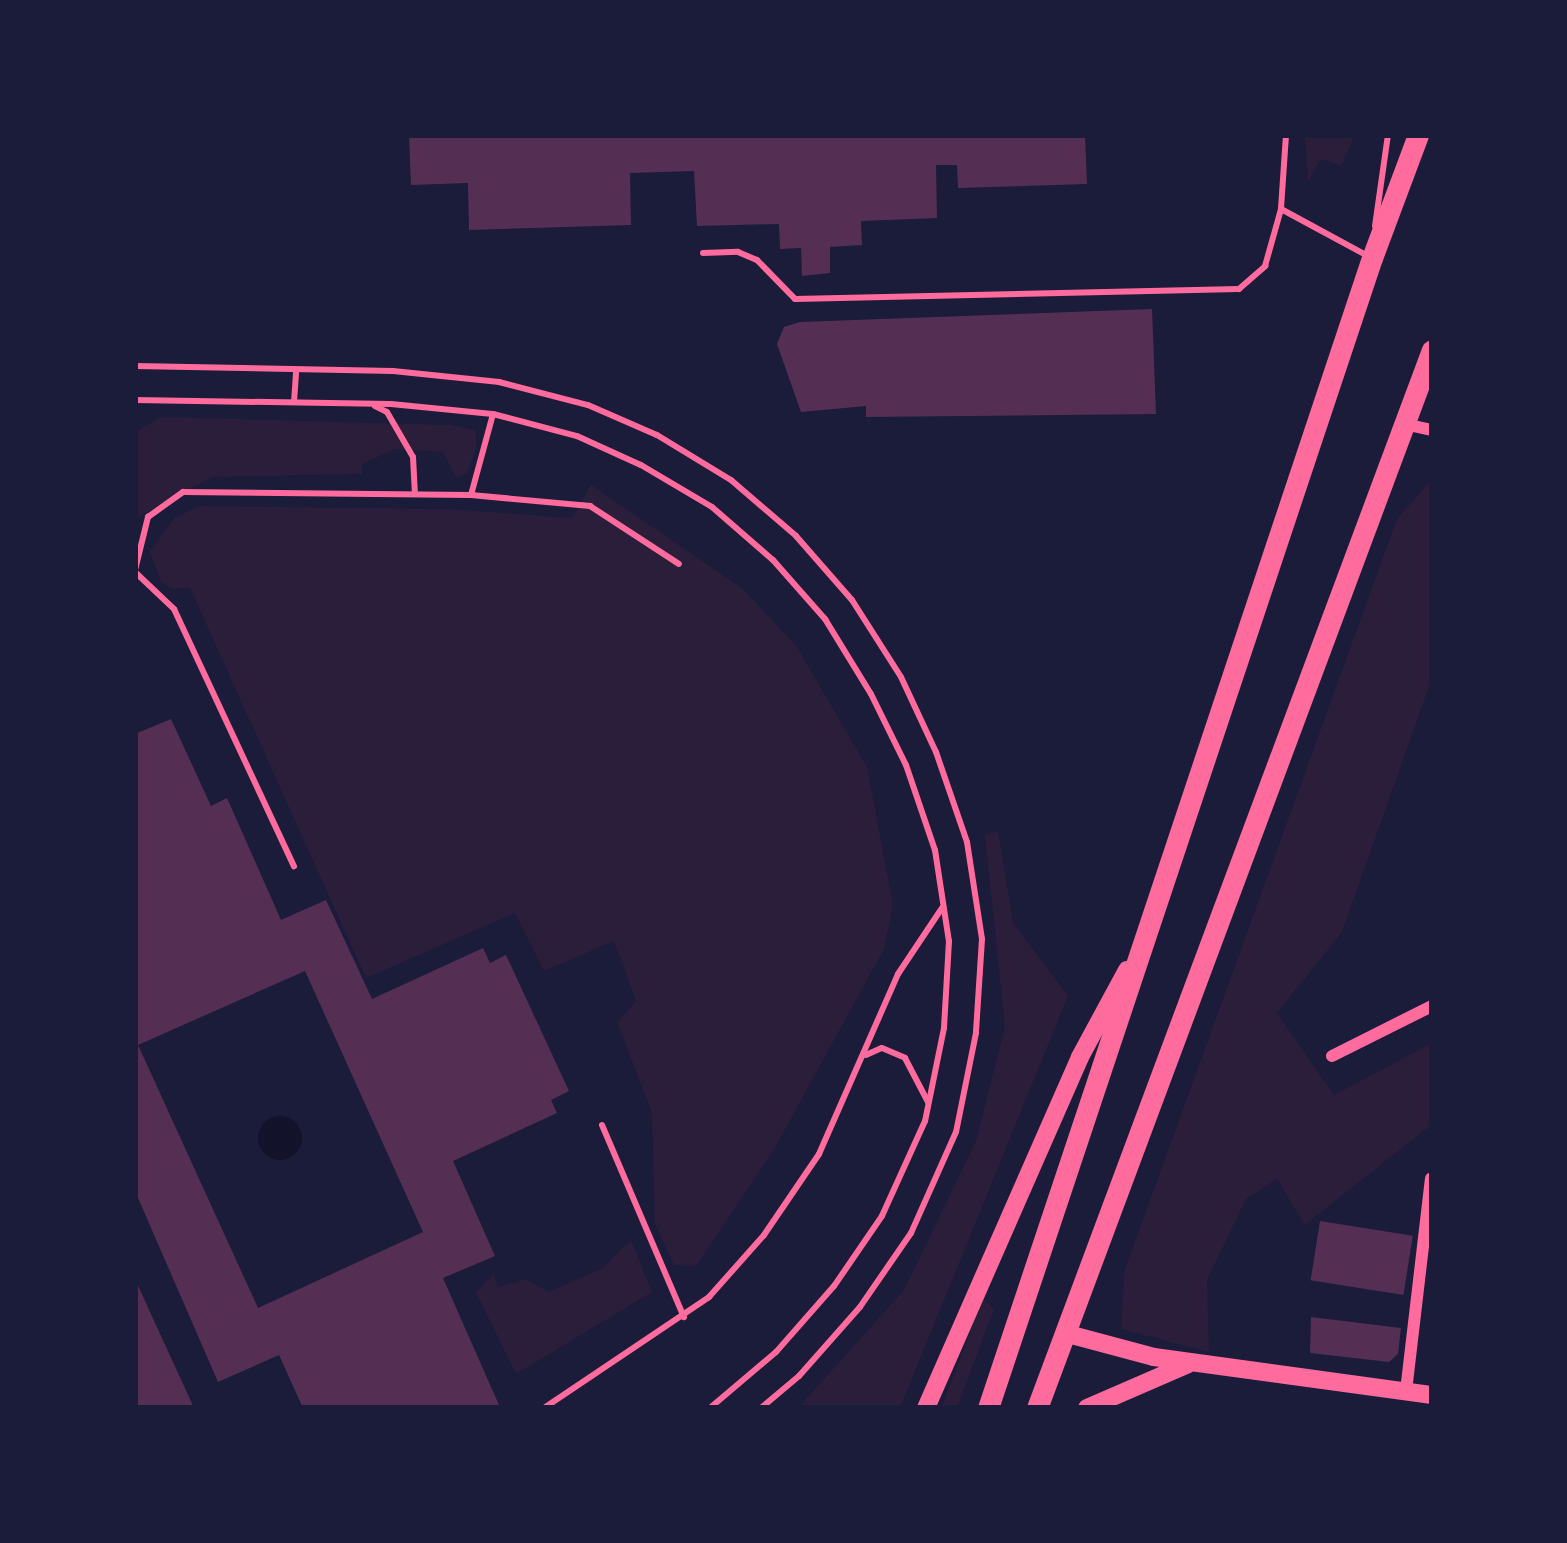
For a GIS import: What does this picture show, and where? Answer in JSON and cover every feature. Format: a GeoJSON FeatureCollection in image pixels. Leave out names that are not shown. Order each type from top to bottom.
{"type":"FeatureCollection","features":[{"type":"Feature","properties":{"kind":"highway"},"geometry":{"type":"LineString","coordinates":[[988,1408],[1372,258],[1418,135]]}},
{"type":"Feature","properties":{"kind":"highway"},"geometry":{"type":"LineString","coordinates":[[1036,1408],[1068,1334],[1432,350]]}},
{"type":"Feature","properties":{"kind":"main road"},"geometry":{"type":"LineString","coordinates":[[926,1408],[1080,1057],[1155,919]]}},
{"type":"Feature","properties":{"kind":"main road"},"geometry":{"type":"LineString","coordinates":[[1068,1334],[1192,1363],[1432,1395]]}},
{"type":"Feature","properties":{"kind":"main road"},"geometry":{"type":"LineString","coordinates":[[1087,1408],[1192,1363]]}},
{"type":"Feature","properties":{"kind":"street"},"geometry":{"type":"LineString","coordinates":[[1404,424],[1432,430]]}},
{"type":"Feature","properties":{"kind":"street"},"geometry":{"type":"LineString","coordinates":[[1332,1056],[1432,1006]]}},
{"type":"Feature","properties":{"kind":"street"},"geometry":{"type":"LineString","coordinates":[[1406,1391],[1431,1178]]}},
{"type":"Feature","properties":{"kind":"lane"},"geometry":{"type":"LineString","coordinates":[[703,253],[738,252],[757,260],[795,299],[1239,289],[1264,266],[1281,209],[1286,135]]}},
{"type":"Feature","properties":{"kind":"lane"},"geometry":{"type":"LineString","coordinates":[[1281,209],[1372,258],[1388,135]]}},
{"type":"Feature","properties":{"kind":"lane"},"geometry":{"type":"LineString","coordinates":[[135,366],[296,369],[499,382],[588,405],[656,435],[731,480],[810,552],[852,599],[901,677],[936,752],[967,842],[982,939],[976,1033],[956,1132],[911,1233],[860,1307],[799,1376],[761,1408]]}},
{"type":"Feature","properties":{"kind":"lane"},"geometry":{"type":"LineString","coordinates":[[294,403],[296,369]]}},
{"type":"Feature","properties":{"kind":"lane"},"geometry":{"type":"LineString","coordinates":[[135,400],[372,404],[493,414],[577,436],[641,465],[712,507],[773,560],[825,620],[872,694],[905,765],[935,850],[949,941],[944,1028],[928,1103],[882,1216],[834,1286],[776,1352],[710,1408]]}},
{"type":"Feature","properties":{"kind":"lane"},"geometry":{"type":"LineString","coordinates":[[372,404],[387,412],[413,458],[415,495]]}},
{"type":"Feature","properties":{"kind":"lane"},"geometry":{"type":"LineString","coordinates":[[471,495],[493,414]]}},
{"type":"Feature","properties":{"kind":"lane"},"geometry":{"type":"LineString","coordinates":[[294,866],[174,609],[135,571],[148,518],[183,492],[471,495],[590,506],[679,564]]}},
{"type":"Feature","properties":{"kind":"lane"},"geometry":{"type":"LineString","coordinates":[[544,1408],[684,1317],[734,1272],[764,1235],[820,1154],[898,974],[944,905]]}},
{"type":"Feature","properties":{"kind":"lane"},"geometry":{"type":"LineString","coordinates":[[866,1054],[882,1048],[905,1058],[928,1103]]}},
{"type":"Feature","properties":{"kind":"lane"},"geometry":{"type":"LineString","coordinates":[[602,1125],[684,1317]]}},
{"type":"Feature","properties":{"kind":"shaded area"},"geometry":{"type":"Polygon","coordinates":[[[1305,135],[1355,135],[1341,166],[1321,159],[1308,182],[1305,135]]]}},
{"type":"Feature","properties":{"kind":"shaded area"},"geometry":{"type":"Polygon","coordinates":[[[162,417],[450,425],[475,430],[477,446],[467,473],[456,478],[443,452],[395,449],[362,464],[362,474],[212,477],[135,519],[135,432],[162,417]]]}},
{"type":"Feature","properties":{"kind":"shaded area"},"geometry":{"type":"Polygon","coordinates":[[[1432,479],[1432,678],[1342,932],[1277,1013],[1334,1095],[1432,1043],[1432,1124],[1305,1225],[1277,1179],[1246,1199],[1207,1280],[1209,1352],[1121,1329],[1124,1272],[1397,519],[1432,479]]]}},
{"type":"Feature","properties":{"kind":"shaded area"},"geometry":{"type":"Polygon","coordinates":[[[591,485],[743,589],[797,647],[867,767],[893,905],[884,949],[776,1146],[696,1266],[674,1265],[655,1224],[652,1113],[617,1022],[636,1001],[614,941],[544,971],[515,913],[366,978],[190,588],[171,588],[161,582],[150,552],[174,518],[200,506],[448,509],[572,518],[591,485]]]}},
{"type":"Feature","properties":{"kind":"shaded area"},"geometry":{"type":"Polygon","coordinates":[[[998,831],[1013,923],[1068,996],[900,1408],[798,1408],[904,1290],[976,1141],[1005,1027],[985,835],[998,831]]]}},
{"type":"Feature","properties":{"kind":"shaded area"},"geometry":{"type":"Polygon","coordinates":[[[280,1116],[295,1123],[302,1138],[295,1153],[280,1160],[265,1153],[258,1138],[265,1123],[280,1116]]]}},
{"type":"Feature","properties":{"kind":"shaded area"},"geometry":{"type":"Polygon","coordinates":[[[631,1240],[652,1292],[516,1374],[476,1292],[494,1274],[498,1287],[526,1279],[549,1292],[603,1268],[631,1240]]]}},
{"type":"Feature","properties":{"kind":"shaded area"},"geometry":{"type":"Polygon","coordinates":[[[983,1299],[994,1309],[957,1408],[941,1408],[983,1299]]]}},
{"type":"Feature","properties":{"kind":"building"},"geometry":{"type":"Polygon","coordinates":[[[409,135],[1085,135],[1087,184],[958,188],[957,165],[936,165],[937,218],[861,221],[862,245],[830,247],[830,273],[802,276],[801,248],[780,249],[779,224],[697,226],[694,171],[630,173],[631,225],[469,230],[468,183],[411,185],[409,135]]]}},
{"type":"Feature","properties":{"kind":"building"},"geometry":{"type":"Polygon","coordinates":[[[1152,309],[1156,414],[866,417],[866,406],[801,412],[777,344],[784,327],[800,322],[1152,309]]]}},
{"type":"Feature","properties":{"kind":"building"},"geometry":{"type":"Polygon","coordinates":[[[171,719],[211,806],[227,798],[281,920],[326,900],[372,999],[483,948],[490,963],[506,955],[569,1091],[551,1100],[557,1113],[453,1161],[495,1256],[443,1278],[499,1405],[303,1408],[279,1355],[218,1382],[135,1191],[135,734],[171,719]],[[305,971],[138,1045],[258,1308],[423,1232],[305,971]]]}},
{"type":"Feature","properties":{"kind":"building"},"geometry":{"type":"Polygon","coordinates":[[[1320,1221],[1413,1236],[1403,1295],[1311,1280],[1320,1221]]]}},
{"type":"Feature","properties":{"kind":"building"},"geometry":{"type":"Polygon","coordinates":[[[135,1279],[194,1408],[135,1408],[135,1279]]]}},
{"type":"Feature","properties":{"kind":"building"},"geometry":{"type":"Polygon","coordinates":[[[1311,1317],[1401,1328],[1398,1354],[1389,1362],[1310,1353],[1311,1317]]]}}]}
